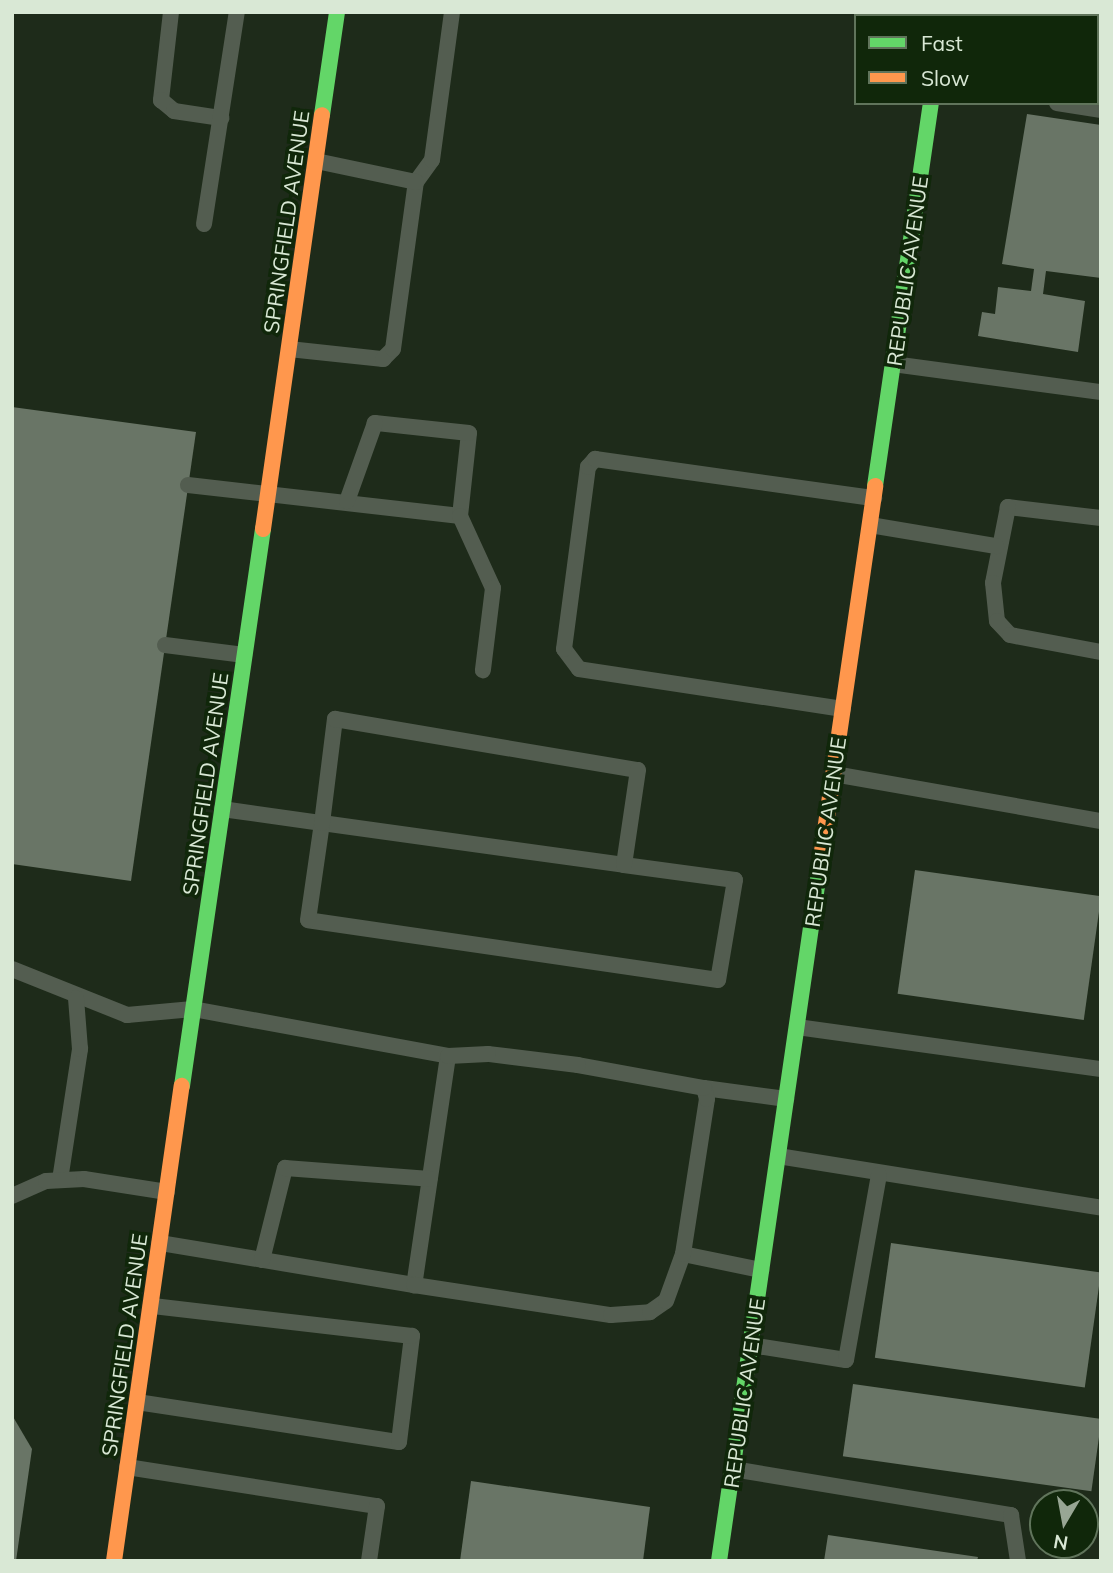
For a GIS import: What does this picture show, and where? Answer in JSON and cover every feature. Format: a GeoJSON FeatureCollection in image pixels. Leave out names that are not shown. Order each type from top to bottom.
{"type":"FeatureCollection","features":[{"type":"Feature","properties":{"kind":"street","name":"SPRINGFIELD AVENUE"},"geometry":{"type":"LineString","coordinates":[[114,1561],[337,12]]}},
{"type":"Feature","properties":{"kind":"street","name":"REPUBLIC AVENUE"},"geometry":{"type":"LineString","coordinates":[[719,1561],[931,105]]}},
{"type":"Feature","properties":{"kind":"lane"},"geometry":{"type":"LineString","coordinates":[[171,12],[161,100],[174,111],[221,118]]}},
{"type":"Feature","properties":{"kind":"lane"},"geometry":{"type":"LineString","coordinates":[[204,225],[237,12]]}},
{"type":"Feature","properties":{"kind":"lane"},"geometry":{"type":"LineString","coordinates":[[289,349],[383,359],[393,349],[416,182],[432,160],[452,12]]}},
{"type":"Feature","properties":{"kind":"lane"},"geometry":{"type":"LineString","coordinates":[[1070,105],[1101,110]]}},
{"type":"Feature","properties":{"kind":"lane"},"geometry":{"type":"LineString","coordinates":[[316,161],[416,182]]}},
{"type":"Feature","properties":{"kind":"lane"},"geometry":{"type":"LineString","coordinates":[[893,363],[1101,392]]}},
{"type":"Feature","properties":{"kind":"lane"},"geometry":{"type":"LineString","coordinates":[[347,501],[375,423],[469,433],[460,516],[493,588],[483,670]]}},
{"type":"Feature","properties":{"kind":"lane"},"geometry":{"type":"LineString","coordinates":[[843,709],[579,669],[564,649],[588,467],[595,460],[874,498]]}},
{"type":"Feature","properties":{"kind":"lane"},"geometry":{"type":"LineString","coordinates":[[188,485],[268,491],[460,516]]}},
{"type":"Feature","properties":{"kind":"lane"},"geometry":{"type":"LineString","coordinates":[[1101,519],[1008,507],[996,546],[997,621],[1010,635],[1101,652]]}},
{"type":"Feature","properties":{"kind":"lane"},"geometry":{"type":"LineString","coordinates":[[870,525],[996,546]]}},
{"type":"Feature","properties":{"kind":"lane"},"geometry":{"type":"LineString","coordinates":[[165,645],[244,655]]}},
{"type":"Feature","properties":{"kind":"lane"},"geometry":{"type":"LineString","coordinates":[[222,809],[321,823],[624,865],[735,880],[719,981],[308,920],[321,823],[335,719],[638,770],[624,865]]}},
{"type":"Feature","properties":{"kind":"lane"},"geometry":{"type":"LineString","coordinates":[[834,774],[1101,821]]}},
{"type":"Feature","properties":{"kind":"lane"},"geometry":{"type":"LineString","coordinates":[[12,969],[76,998],[127,1015],[193,1009],[448,1056],[501,1055],[786,1099]]}},
{"type":"Feature","properties":{"kind":"lane"},"geometry":{"type":"LineString","coordinates":[[60,1181],[80,1049],[76,998]]}},
{"type":"Feature","properties":{"kind":"lane"},"geometry":{"type":"LineString","coordinates":[[797,1027],[1101,1069]]}},
{"type":"Feature","properties":{"kind":"lane"},"geometry":{"type":"LineString","coordinates":[[414,1285],[448,1056]]}},
{"type":"Feature","properties":{"kind":"lane"},"geometry":{"type":"LineString","coordinates":[[159,1243],[611,1315],[650,1312],[666,1301],[683,1254],[707,1099],[704,1087]]}},
{"type":"Feature","properties":{"kind":"lane"},"geometry":{"type":"LineString","coordinates":[[778,1157],[1101,1208]]}},
{"type":"Feature","properties":{"kind":"lane"},"geometry":{"type":"LineString","coordinates":[[262,1260],[285,1168],[430,1179]]}},
{"type":"Feature","properties":{"kind":"lane"},"geometry":{"type":"LineString","coordinates":[[751,1345],[846,1360],[879,1175]]}},
{"type":"Feature","properties":{"kind":"lane"},"geometry":{"type":"LineString","coordinates":[[12,1196],[60,1181],[167,1192]]}},
{"type":"Feature","properties":{"kind":"lane"},"geometry":{"type":"LineString","coordinates":[[683,1254],[761,1270]]}},
{"type":"Feature","properties":{"kind":"lane"},"geometry":{"type":"LineString","coordinates":[[136,1402],[399,1442],[412,1336],[150,1306]]}},
{"type":"Feature","properties":{"kind":"lane"},"geometry":{"type":"LineString","coordinates":[[127,1467],[377,1506],[369,1561]]}},
{"type":"Feature","properties":{"kind":"lane"},"geometry":{"type":"LineString","coordinates":[[733,1469],[1012,1515],[1018,1561]]}},
{"type":"Feature","properties":{"kind":"building"},"geometry":{"type":"Polygon","coordinates":[[[1027,114],[1101,125],[1101,278],[1046,271],[1043,294],[1085,301],[1078,352],[978,336],[982,312],[995,314],[998,287],[1031,291],[1034,269],[1002,264],[1027,114]]]}},
{"type":"Feature","properties":{"kind":"building"},"geometry":{"type":"Polygon","coordinates":[[[12,407],[196,432],[131,881],[12,864],[12,407]]]}},
{"type":"Feature","properties":{"kind":"building"},"geometry":{"type":"Polygon","coordinates":[[[915,870],[1101,896],[1084,1020],[898,994],[915,870]]]}},
{"type":"Feature","properties":{"kind":"building"},"geometry":{"type":"Polygon","coordinates":[[[891,1243],[1101,1273],[1085,1387],[875,1358],[891,1243]]]}},
{"type":"Feature","properties":{"kind":"building"},"geometry":{"type":"Polygon","coordinates":[[[853,1384],[1101,1419],[1092,1489],[1076,1489],[843,1456],[853,1384]]]}},
{"type":"Feature","properties":{"kind":"building"},"geometry":{"type":"Polygon","coordinates":[[[12,1415],[32,1449],[16,1561],[12,1561],[12,1415]]]}},
{"type":"Feature","properties":{"kind":"building"},"geometry":{"type":"Polygon","coordinates":[[[471,1481],[650,1507],[643,1561],[460,1561],[471,1481]]]}},
{"type":"Feature","properties":{"kind":"building"},"geometry":{"type":"Polygon","coordinates":[[[828,1535],[978,1557],[977,1561],[824,1561],[828,1535]]]}},
{"type":"Feature","properties":{"kind":"traffic: fast"},"geometry":{"type":"LineString","coordinates":[[322,115],[337,12]]}},
{"type":"Feature","properties":{"kind":"traffic: fast"},"geometry":{"type":"LineString","coordinates":[[875,486],[931,105]]}},
{"type":"Feature","properties":{"kind":"traffic: fast"},"geometry":{"type":"LineString","coordinates":[[182,1086],[263,529]]}},
{"type":"Feature","properties":{"kind":"traffic: fast"},"geometry":{"type":"LineString","coordinates":[[719,1561],[820,865]]}},
{"type":"Feature","properties":{"kind":"traffic: slow"},"geometry":{"type":"LineString","coordinates":[[263,529],[322,115]]}},
{"type":"Feature","properties":{"kind":"traffic: slow"},"geometry":{"type":"LineString","coordinates":[[820,865],[875,486]]}},
{"type":"Feature","properties":{"kind":"traffic: slow"},"geometry":{"type":"LineString","coordinates":[[114,1561],[182,1086]]}}]}
